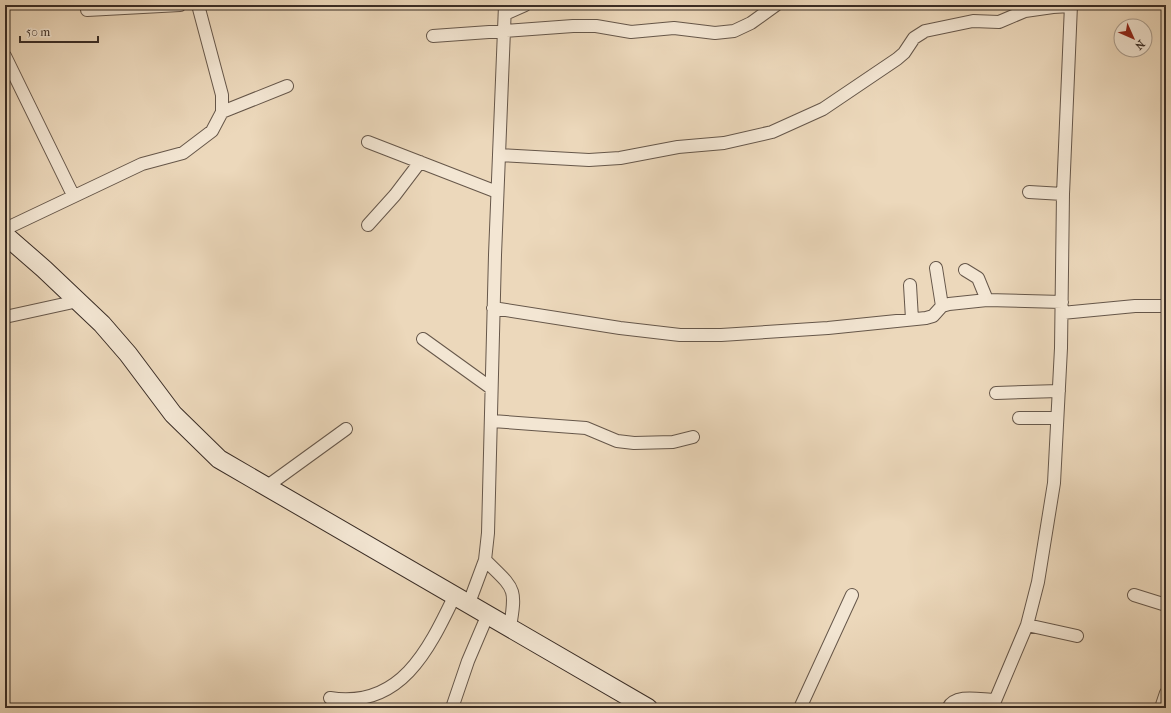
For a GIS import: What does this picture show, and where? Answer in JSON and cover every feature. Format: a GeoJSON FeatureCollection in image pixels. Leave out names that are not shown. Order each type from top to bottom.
{"type":"FeatureCollection","features":[{"type":"Feature","properties":{"kind":"street"},"geometry":{"type":"LineString","coordinates":[[87,10],[180,5]]}},
{"type":"Feature","properties":{"kind":"street"},"geometry":{"type":"LineString","coordinates":[[5,229],[73,195],[142,164],[183,153],[212,131],[222,112],[222,95],[198,5]]}},
{"type":"Feature","properties":{"kind":"street"},"geometry":{"type":"LineString","coordinates":[[330,698],[355,700],[370,696],[386,689],[400,680],[412,668],[434,639],[462,599],[485,560],[492,421],[493,308],[505,10],[525,5]]}},
{"type":"Feature","properties":{"kind":"street"},"geometry":{"type":"LineString","coordinates":[[433,36],[504,30],[596,26],[631,32],[674,28],[715,34],[734,30],[751,23],[776,5]]}},
{"type":"Feature","properties":{"kind":"street"},"geometry":{"type":"LineString","coordinates":[[499,155],[589,160],[620,158],[678,147],[724,143],[772,132],[823,109],[897,59],[904,53],[914,38],[925,31],[972,21],[999,22],[1025,11],[1071,6],[1063,194],[1062,308],[1059,391],[1054,483],[1047,532],[1038,582],[1026,626],[994,704],[959,699],[951,703],[948,708]]}},
{"type":"Feature","properties":{"kind":"street"},"geometry":{"type":"LineString","coordinates":[[5,56],[73,195]]}},
{"type":"Feature","properties":{"kind":"street"},"geometry":{"type":"LineString","coordinates":[[222,112],[287,86]]}},
{"type":"Feature","properties":{"kind":"street"},"geometry":{"type":"LineString","coordinates":[[368,142],[497,192]]}},
{"type":"Feature","properties":{"kind":"street"},"geometry":{"type":"LineString","coordinates":[[368,225],[395,195],[420,162]]}},
{"type":"Feature","properties":{"kind":"street"},"geometry":{"type":"LineString","coordinates":[[1029,192],[1063,194]]}},
{"type":"Feature","properties":{"kind":"street"},"geometry":{"type":"LineString","coordinates":[[5,235],[78,301],[128,354],[174,414],[197,439],[219,459],[266,488],[488,614],[636,705]]}},
{"type":"Feature","properties":{"kind":"street"},"geometry":{"type":"LineString","coordinates":[[936,268],[942,306]]}},
{"type":"Feature","properties":{"kind":"street"},"geometry":{"type":"LineString","coordinates":[[965,270],[978,278],[988,300]]}},
{"type":"Feature","properties":{"kind":"street"},"geometry":{"type":"LineString","coordinates":[[910,285],[912,319]]}},
{"type":"Feature","properties":{"kind":"street"},"geometry":{"type":"LineString","coordinates":[[493,308],[620,328],[680,335],[721,335],[828,328],[912,319],[933,316],[942,306],[949,304],[988,300],[1062,308],[1166,306]]}},
{"type":"Feature","properties":{"kind":"street"},"geometry":{"type":"LineString","coordinates":[[5,317],[78,301]]}},
{"type":"Feature","properties":{"kind":"street"},"geometry":{"type":"LineString","coordinates":[[423,339],[492,388]]}},
{"type":"Feature","properties":{"kind":"street"},"geometry":{"type":"LineString","coordinates":[[996,393],[1059,391]]}},
{"type":"Feature","properties":{"kind":"street"},"geometry":{"type":"LineString","coordinates":[[1019,418],[1057,418]]}},
{"type":"Feature","properties":{"kind":"street"},"geometry":{"type":"LineString","coordinates":[[492,421],[586,428],[617,441],[634,443],[673,442],[693,436]]}},
{"type":"Feature","properties":{"kind":"street"},"geometry":{"type":"LineString","coordinates":[[266,488],[346,429]]}},
{"type":"Feature","properties":{"kind":"street"},"geometry":{"type":"LineString","coordinates":[[485,560],[508,584],[513,592],[514,602],[510,627]]}},
{"type":"Feature","properties":{"kind":"street"},"geometry":{"type":"LineString","coordinates":[[800,708],[852,595]]}},
{"type":"Feature","properties":{"kind":"street"},"geometry":{"type":"LineString","coordinates":[[1134,595],[1166,605]]}},
{"type":"Feature","properties":{"kind":"street"},"geometry":{"type":"LineString","coordinates":[[452,708],[468,661],[488,614]]}},
{"type":"Feature","properties":{"kind":"street"},"geometry":{"type":"LineString","coordinates":[[1026,626],[1077,636]]}},
{"type":"Feature","properties":{"kind":"street"},"geometry":{"type":"LineString","coordinates":[[1161,708],[1166,693]]}}]}
